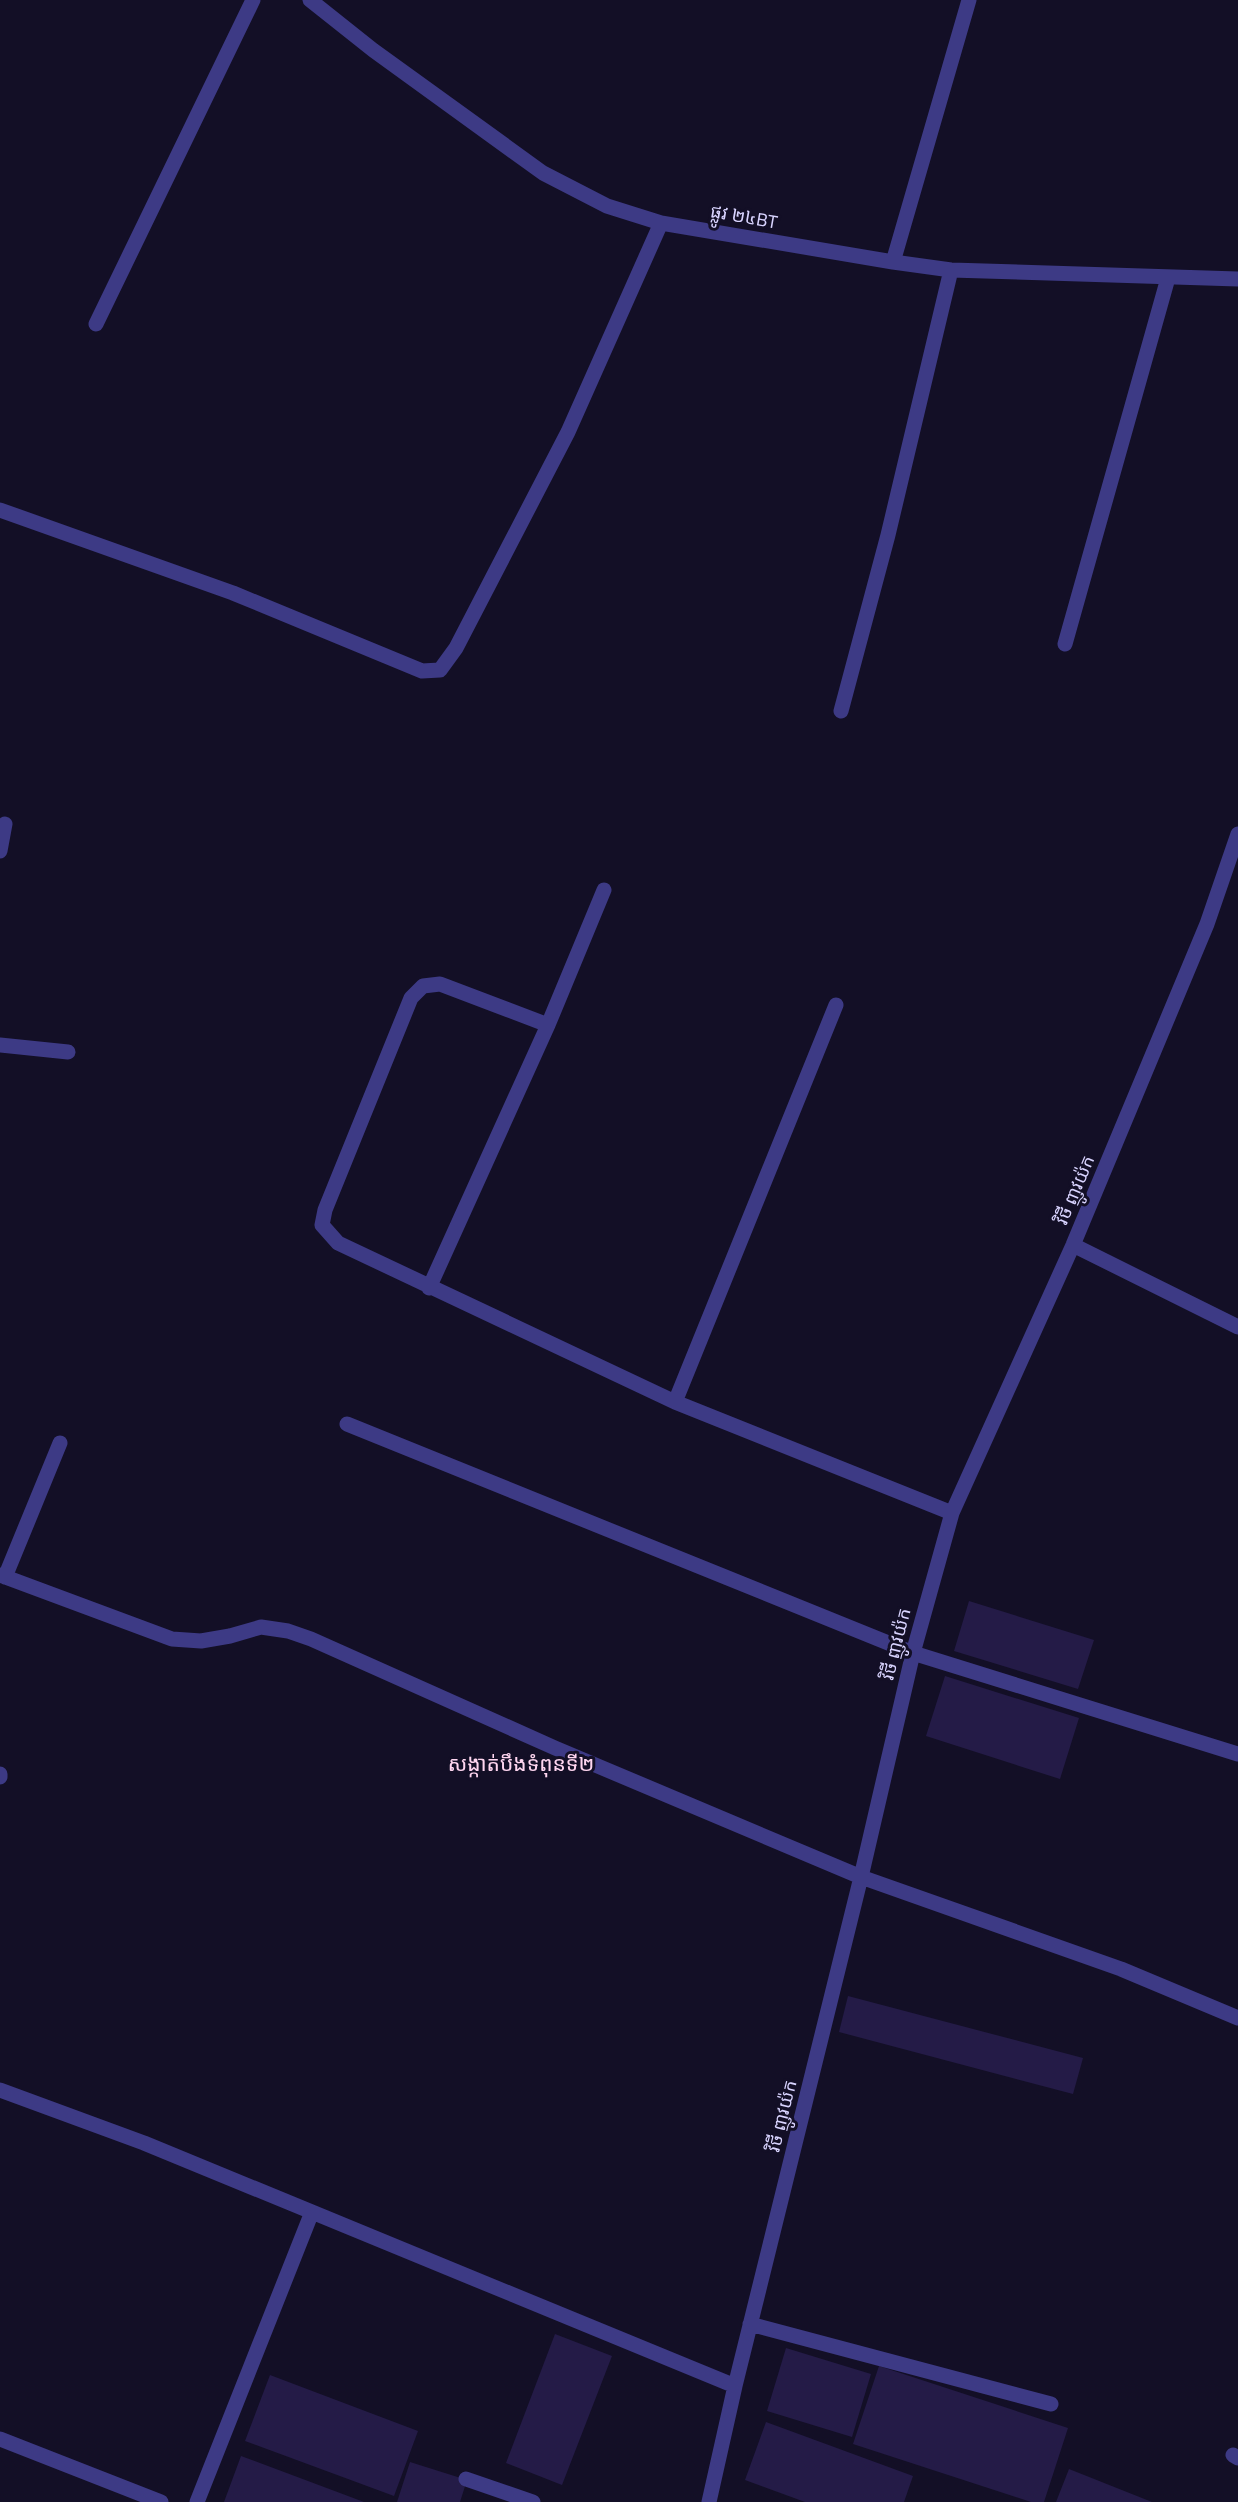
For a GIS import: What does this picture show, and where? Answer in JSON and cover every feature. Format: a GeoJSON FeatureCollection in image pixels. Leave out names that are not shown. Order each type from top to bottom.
{"type":"FeatureCollection","features":[{"type":"Feature","properties":{"kind":"street"},"geometry":{"type":"LineString","coordinates":[[96,324],[253,0]]}},
{"type":"Feature","properties":{"kind":"street","name":"ផ្លូវ ២៤BT"},"geometry":{"type":"LineString","coordinates":[[310,0],[373,50],[543,173],[607,206],[662,223],[951,270],[1238,279]]}},
{"type":"Feature","properties":{"kind":"street"},"geometry":{"type":"LineString","coordinates":[[893,262],[969,0]]}},
{"type":"Feature","properties":{"kind":"street"},"geometry":{"type":"LineString","coordinates":[[0,510],[233,593],[422,671],[440,670],[456,648],[568,432],[662,223]]}},
{"type":"Feature","properties":{"kind":"street"},"geometry":{"type":"LineString","coordinates":[[841,711],[891,525],[951,270]]}},
{"type":"Feature","properties":{"kind":"street"},"geometry":{"type":"LineString","coordinates":[[1065,644],[1168,278]]}},
{"type":"Feature","properties":{"kind":"street"},"geometry":{"type":"LineString","coordinates":[[0,851],[5,824]]}},
{"type":"Feature","properties":{"kind":"street","name":"វិថី ញូវយ៉ក"},"geometry":{"type":"LineString","coordinates":[[709,2502],[750,2324],[861,1878],[913,1653],[952,1513],[1073,1245],[1207,924],[1238,834]]}},
{"type":"Feature","properties":{"kind":"street"},"geometry":{"type":"LineString","coordinates":[[429,1288],[548,1025],[604,890]]}},
{"type":"Feature","properties":{"kind":"street"},"geometry":{"type":"LineString","coordinates":[[548,1025],[440,984],[423,986],[411,998],[325,1210],[322,1225],[338,1243],[429,1288],[675,1402],[952,1513]]}},
{"type":"Feature","properties":{"kind":"street"},"geometry":{"type":"LineString","coordinates":[[675,1402],[836,1005]]}},
{"type":"Feature","properties":{"kind":"street"},"geometry":{"type":"LineString","coordinates":[[0,1045],[68,1052]]}},
{"type":"Feature","properties":{"kind":"street"},"geometry":{"type":"LineString","coordinates":[[1073,1245],[1238,1327]]}},
{"type":"Feature","properties":{"kind":"street"},"geometry":{"type":"LineString","coordinates":[[347,1424],[913,1653],[1238,1754]]}},
{"type":"Feature","properties":{"kind":"street"},"geometry":{"type":"LineString","coordinates":[[60,1443],[2,1576],[172,1639],[201,1641],[261,1627],[288,1631],[311,1639],[555,1748],[861,1878],[1121,1969],[1238,2018]]}},
{"type":"Feature","properties":{"kind":"street"},"geometry":{"type":"LineString","coordinates":[[0,2090],[144,2143],[735,2386]]}},
{"type":"Feature","properties":{"kind":"street"},"geometry":{"type":"LineString","coordinates":[[197,2502],[312,2212]]}},
{"type":"Feature","properties":{"kind":"street"},"geometry":{"type":"LineString","coordinates":[[750,2324],[1051,2404]]}},
{"type":"Feature","properties":{"kind":"street"},"geometry":{"type":"LineString","coordinates":[[0,2439],[161,2502]]}},
{"type":"Feature","properties":{"kind":"street"},"geometry":{"type":"LineString","coordinates":[[466,2479],[533,2502]]}},
{"type":"Feature","properties":{"kind":"building"},"geometry":{"type":"Polygon","coordinates":[[[969,1601],[1094,1640],[1078,1689],[954,1651],[969,1601]]]}},
{"type":"Feature","properties":{"kind":"building"},"geometry":{"type":"Polygon","coordinates":[[[945,1676],[1079,1718],[1060,1779],[926,1736],[945,1676]]]}},
{"type":"Feature","properties":{"kind":"building"},"geometry":{"type":"Polygon","coordinates":[[[848,1996],[1083,2058],[1073,2094],[839,2032],[848,1996]]]}},
{"type":"Feature","properties":{"kind":"building"},"geometry":{"type":"Polygon","coordinates":[[[555,2334],[612,2356],[562,2485],[506,2463],[555,2334]]]}},
{"type":"Feature","properties":{"kind":"building"},"geometry":{"type":"Polygon","coordinates":[[[786,2348],[871,2374],[852,2437],[767,2411],[786,2348]]]}},
{"type":"Feature","properties":{"kind":"building"},"geometry":{"type":"Polygon","coordinates":[[[879,2366],[1068,2428],[1044,2502],[1031,2502],[853,2444],[879,2366]]]}},
{"type":"Feature","properties":{"kind":"building"},"geometry":{"type":"Polygon","coordinates":[[[270,2375],[418,2431],[394,2496],[245,2441],[270,2375]]]}},
{"type":"Feature","properties":{"kind":"building"},"geometry":{"type":"Polygon","coordinates":[[[766,2422],[913,2476],[904,2502],[805,2502],[745,2480],[766,2422]]]}},
{"type":"Feature","properties":{"kind":"building"},"geometry":{"type":"Polygon","coordinates":[[[241,2456],[364,2502],[224,2502],[241,2456]]]}},
{"type":"Feature","properties":{"kind":"building"},"geometry":{"type":"Polygon","coordinates":[[[410,2462],[467,2480],[460,2502],[397,2502],[410,2462]]]}},
{"type":"Feature","properties":{"kind":"building"},"geometry":{"type":"Polygon","coordinates":[[[1069,2469],[1152,2502],[1056,2502],[1069,2469]]]}},
{"type":"Feature","properties":{"kind":"district","name":"សង្កាត់បឹងទំពុនទី២"},"geometry":{"type":"Point","coordinates":[521,1764]}}]}
